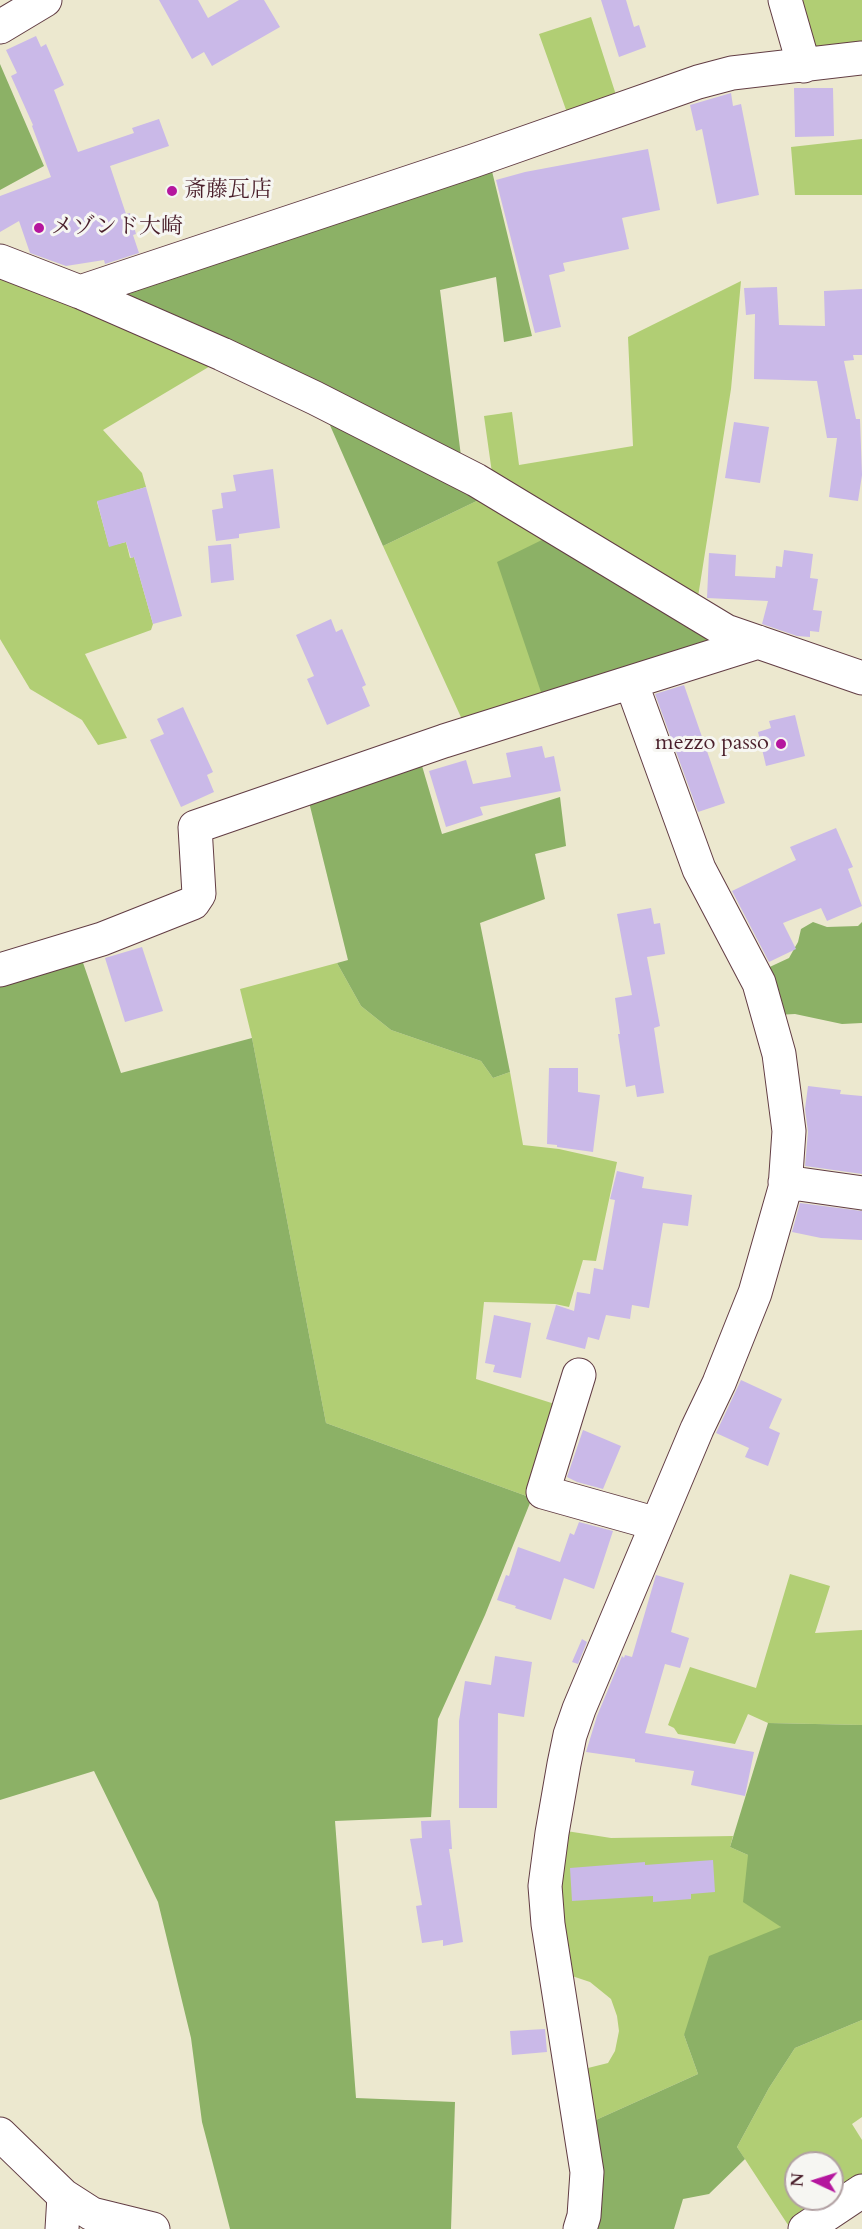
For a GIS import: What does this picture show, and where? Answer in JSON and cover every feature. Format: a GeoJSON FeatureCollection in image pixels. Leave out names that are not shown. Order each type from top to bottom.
{"type":"FeatureCollection","features":[{"type":"Feature","properties":{"kind":"street"},"geometry":{"type":"LineString","coordinates":[[0,27],[45,0]]}},
{"type":"Feature","properties":{"kind":"street"},"geometry":{"type":"LineString","coordinates":[[785,0],[804,66]]}},
{"type":"Feature","properties":{"kind":"street"},"geometry":{"type":"LineString","coordinates":[[80,292],[484,157],[698,82],[732,73],[862,58]]}},
{"type":"Feature","properties":{"kind":"street"},"geometry":{"type":"LineString","coordinates":[[0,261],[80,292],[242,363],[476,480],[726,631],[862,678]]}},
{"type":"Feature","properties":{"kind":"street"},"geometry":{"type":"LineString","coordinates":[[0,970],[102,939],[193,903],[199,894],[195,827],[444,741],[758,642]]}},
{"type":"Feature","properties":{"kind":"street"},"geometry":{"type":"LineString","coordinates":[[580,2229],[584,2216],[587,2172],[548,1924],[545,1886],[570,1735],[697,1429],[720,1383],[755,1293],[785,1182],[789,1131],[779,1054],[759,983],[699,869],[630,682]]}},
{"type":"Feature","properties":{"kind":"street"},"geometry":{"type":"LineString","coordinates":[[785,1182],[862,1193]]}},
{"type":"Feature","properties":{"kind":"street"},"geometry":{"type":"LineString","coordinates":[[579,1375],[543,1492],[657,1524]]}},
{"type":"Feature","properties":{"kind":"street"},"geometry":{"type":"LineString","coordinates":[[0,2134],[64,2196],[92,2214],[153,2229]]}},
{"type":"Feature","properties":{"kind":"street"},"geometry":{"type":"LineString","coordinates":[[805,2229],[862,2191]]}},
{"type":"Feature","properties":{"kind":"street"},"geometry":{"type":"LineString","coordinates":[[62,2229],[64,2196]]}},
{"type":"Feature","properties":{"kind":"green space"},"geometry":{"type":"Polygon","coordinates":[[[789,0],[862,0],[862,53],[815,61],[789,0]]]}},
{"type":"Feature","properties":{"kind":"green space"},"geometry":{"type":"Polygon","coordinates":[[[591,17],[616,95],[570,121],[539,34],[591,17]]]}},
{"type":"Feature","properties":{"kind":"green space"},"geometry":{"type":"Polygon","coordinates":[[[0,64],[44,166],[0,190],[0,64]]]}},
{"type":"Feature","properties":{"kind":"green space"},"geometry":{"type":"Polygon","coordinates":[[[862,139],[862,195],[795,195],[791,147],[862,139]]]}},
{"type":"Feature","properties":{"kind":"green space"},"geometry":{"type":"Polygon","coordinates":[[[490,163],[532,336],[504,342],[496,277],[440,290],[462,464],[107,293],[490,163]]]}},
{"type":"Feature","properties":{"kind":"green space"},"geometry":{"type":"Polygon","coordinates":[[[0,271],[217,362],[103,430],[142,473],[146,487],[97,502],[109,546],[126,542],[130,558],[134,557],[153,624],[151,630],[85,654],[127,738],[98,745],[82,720],[30,689],[0,639],[0,271]]]}},
{"type":"Feature","properties":{"kind":"green space"},"geometry":{"type":"Polygon","coordinates":[[[741,281],[731,389],[697,603],[493,480],[484,416],[512,412],[519,465],[633,446],[628,337],[741,281]]]}},
{"type":"Feature","properties":{"kind":"green space"},"geometry":{"type":"Polygon","coordinates":[[[329,423],[485,497],[383,546],[329,423]]]}},
{"type":"Feature","properties":{"kind":"green space"},"geometry":{"type":"Polygon","coordinates":[[[485,497],[550,536],[544,701],[465,726],[383,546],[485,497]]]}},
{"type":"Feature","properties":{"kind":"green space"},"geometry":{"type":"Polygon","coordinates":[[[550,536],[708,637],[709,644],[544,701],[497,562],[550,536]]]}},
{"type":"Feature","properties":{"kind":"green space"},"geometry":{"type":"Polygon","coordinates":[[[420,759],[442,834],[560,797],[566,846],[535,854],[545,899],[480,923],[510,1072],[493,1078],[481,1061],[391,1030],[361,1006],[337,963],[348,960],[307,794],[420,759]]]}},
{"type":"Feature","properties":{"kind":"green space"},"geometry":{"type":"Polygon","coordinates":[[[813,922],[827,927],[858,926],[862,922],[862,1023],[842,1024],[795,1014],[776,1015],[761,971],[789,958],[798,942],[801,929],[813,922]]]}},
{"type":"Feature","properties":{"kind":"green space"},"geometry":{"type":"Polygon","coordinates":[[[80,954],[121,1073],[252,1038],[326,1423],[532,1498],[485,1615],[438,1719],[431,1817],[335,1821],[356,2098],[455,2102],[451,2229],[230,2229],[202,2122],[191,2038],[158,1902],[94,1771],[0,1800],[0,978],[80,954]]]}},
{"type":"Feature","properties":{"kind":"green space"},"geometry":{"type":"Polygon","coordinates":[[[337,963],[361,1006],[391,1030],[481,1061],[493,1078],[510,1072],[523,1145],[559,1149],[617,1162],[596,1261],[583,1260],[569,1307],[555,1304],[484,1302],[476,1379],[561,1406],[532,1498],[326,1423],[252,1038],[240,989],[337,963]]]}},
{"type":"Feature","properties":{"kind":"green space"},"geometry":{"type":"Polygon","coordinates":[[[790,1574],[830,1586],[815,1633],[862,1630],[862,1725],[768,1723],[748,1714],[735,1744],[678,1734],[668,1725],[690,1667],[756,1688],[790,1574]]]}},
{"type":"Feature","properties":{"kind":"green space"},"geometry":{"type":"Polygon","coordinates":[[[768,1723],[862,1725],[862,2020],[795,2048],[769,2088],[737,2147],[745,2159],[709,2194],[683,2199],[674,2229],[587,2229],[587,2124],[698,2074],[684,2035],[709,1956],[781,1927],[743,1902],[748,1855],[730,1847],[768,1723]]]}},
{"type":"Feature","properties":{"kind":"green space"},"geometry":{"type":"Polygon","coordinates":[[[560,1830],[611,1838],[733,1836],[730,1847],[748,1855],[781,1927],[684,2035],[698,2074],[587,2124],[588,2068],[608,2063],[615,2051],[619,2031],[611,1999],[590,1982],[563,1973],[560,1830]]]}},
{"type":"Feature","properties":{"kind":"green space"},"geometry":{"type":"Polygon","coordinates":[[[862,2020],[862,2117],[852,2124],[862,2140],[862,2178],[844,2191],[844,2151],[784,2151],[784,2211],[815,2211],[790,2228],[737,2147],[769,2088],[795,2048],[862,2020]]]}},
{"type":"Feature","properties":{"kind":"building"},"geometry":{"type":"Polygon","coordinates":[[[159,0],[198,0],[208,18],[239,0],[264,0],[280,27],[212,66],[204,52],[192,59],[159,0]]]}},
{"type":"Feature","properties":{"kind":"building"},"geometry":{"type":"Polygon","coordinates":[[[601,0],[626,0],[634,27],[639,25],[646,47],[619,57],[601,0]]]}},
{"type":"Feature","properties":{"kind":"building"},"geometry":{"type":"Polygon","coordinates":[[[36,36],[41,47],[46,44],[64,85],[54,90],[78,152],[134,133],[132,128],[159,119],[169,146],[110,166],[126,214],[130,213],[136,234],[133,235],[139,253],[105,264],[104,260],[66,266],[30,253],[19,221],[0,232],[0,196],[51,177],[33,125],[11,76],[17,73],[6,50],[36,36]]]}},
{"type":"Feature","properties":{"kind":"building"},"geometry":{"type":"Polygon","coordinates":[[[794,88],[833,88],[834,136],[795,137],[794,88]]]}},
{"type":"Feature","properties":{"kind":"building"},"geometry":{"type":"Polygon","coordinates":[[[731,93],[733,106],[741,104],[759,195],[717,204],[702,129],[696,131],[690,105],[731,93]]]}},
{"type":"Feature","properties":{"kind":"building"},"geometry":{"type":"Polygon","coordinates":[[[648,149],[660,210],[622,218],[629,249],[563,263],[565,271],[549,275],[561,327],[535,333],[496,180],[525,172],[648,149]]]}},
{"type":"Feature","properties":{"kind":"building"},"geometry":{"type":"Polygon","coordinates":[[[777,287],[779,325],[825,326],[824,291],[862,289],[862,355],[853,355],[854,360],[844,361],[856,419],[860,419],[862,475],[858,501],[829,497],[837,438],[827,438],[817,381],[754,379],[755,314],[746,315],[744,288],[777,287]]]}},
{"type":"Feature","properties":{"kind":"building"},"geometry":{"type":"Polygon","coordinates":[[[734,422],[769,427],[760,483],[725,478],[734,422]]]}},
{"type":"Feature","properties":{"kind":"building"},"geometry":{"type":"Polygon","coordinates":[[[273,469],[280,528],[239,534],[239,538],[216,541],[212,510],[223,508],[221,493],[236,491],[233,475],[273,469]]]}},
{"type":"Feature","properties":{"kind":"building"},"geometry":{"type":"Polygon","coordinates":[[[146,487],[182,616],[153,624],[134,557],[131,558],[126,542],[109,547],[97,501],[146,487]]]}},
{"type":"Feature","properties":{"kind":"building"},"geometry":{"type":"Polygon","coordinates":[[[231,544],[234,580],[211,583],[208,546],[231,544]]]}},
{"type":"Feature","properties":{"kind":"building"},"geometry":{"type":"Polygon","coordinates":[[[784,550],[813,554],[810,578],[818,579],[813,610],[822,611],[819,632],[810,631],[810,637],[797,636],[762,624],[768,601],[707,598],[709,553],[736,555],[735,576],[775,578],[776,566],[782,567],[784,550]]]}},
{"type":"Feature","properties":{"kind":"building"},"geometry":{"type":"Polygon","coordinates":[[[331,619],[336,632],[342,629],[366,685],[362,687],[370,706],[327,725],[307,679],[314,676],[296,635],[331,619]]]}},
{"type":"Feature","properties":{"kind":"building"},"geometry":{"type":"Polygon","coordinates":[[[684,685],[725,803],[698,812],[655,694],[684,685]]]}},
{"type":"Feature","properties":{"kind":"building"},"geometry":{"type":"Polygon","coordinates":[[[183,707],[213,772],[207,775],[214,792],[181,807],[150,740],[164,734],[157,719],[183,707]]]}},
{"type":"Feature","properties":{"kind":"building","name":"mezzo passo"},"geometry":{"type":"Polygon","coordinates":[[[795,715],[805,756],[766,766],[758,732],[771,728],[769,721],[795,715]]]}},
{"type":"Feature","properties":{"kind":"building"},"geometry":{"type":"Polygon","coordinates":[[[542,746],[545,758],[554,756],[561,791],[480,807],[483,815],[446,827],[429,771],[466,760],[473,784],[511,777],[506,753],[542,746]]]}},
{"type":"Feature","properties":{"kind":"building"},"geometry":{"type":"Polygon","coordinates":[[[836,828],[853,867],[848,869],[862,906],[827,921],[821,908],[783,923],[796,949],[769,962],[732,891],[796,860],[790,847],[836,828]]]}},
{"type":"Feature","properties":{"kind":"building"},"geometry":{"type":"Polygon","coordinates":[[[651,908],[654,924],[660,923],[665,954],[647,957],[660,1026],[654,1028],[664,1093],[637,1097],[635,1085],[626,1087],[618,1034],[620,1034],[615,998],[632,995],[617,914],[651,908]]]}},
{"type":"Feature","properties":{"kind":"building"},"geometry":{"type":"Polygon","coordinates":[[[142,947],[163,1011],[125,1022],[105,958],[142,947]]]}},
{"type":"Feature","properties":{"kind":"building"},"geometry":{"type":"Polygon","coordinates":[[[549,1068],[578,1068],[578,1092],[600,1095],[593,1152],[547,1144],[549,1068]]]}},
{"type":"Feature","properties":{"kind":"building"},"geometry":{"type":"Polygon","coordinates":[[[808,1086],[841,1090],[840,1094],[862,1096],[862,1174],[805,1166],[808,1132],[805,1109],[808,1086]]]}},
{"type":"Feature","properties":{"kind":"building"},"geometry":{"type":"Polygon","coordinates":[[[617,1171],[644,1177],[642,1188],[692,1195],[688,1226],[663,1223],[649,1308],[632,1305],[630,1319],[606,1315],[599,1340],[588,1337],[585,1349],[546,1339],[556,1305],[574,1311],[577,1292],[590,1294],[594,1268],[603,1270],[615,1200],[610,1199],[617,1171]]]}},
{"type":"Feature","properties":{"kind":"building"},"geometry":{"type":"Polygon","coordinates":[[[800,1203],[862,1211],[862,1240],[821,1238],[792,1232],[800,1203]]]}},
{"type":"Feature","properties":{"kind":"building"},"geometry":{"type":"Polygon","coordinates":[[[494,1315],[531,1323],[521,1378],[493,1372],[495,1365],[485,1363],[494,1315]]]}},
{"type":"Feature","properties":{"kind":"building"},"geometry":{"type":"Polygon","coordinates":[[[741,1380],[782,1399],[769,1428],[780,1433],[768,1466],[745,1457],[749,1448],[716,1433],[741,1380]]]}},
{"type":"Feature","properties":{"kind":"building"},"geometry":{"type":"Polygon","coordinates":[[[583,1430],[621,1446],[603,1489],[567,1477],[583,1430]]]}},
{"type":"Feature","properties":{"kind":"building"},"geometry":{"type":"Polygon","coordinates":[[[579,1522],[613,1531],[594,1589],[564,1578],[551,1620],[497,1600],[506,1575],[509,1576],[518,1547],[560,1562],[570,1533],[574,1535],[579,1522]]]}},
{"type":"Feature","properties":{"kind":"building"},"geometry":{"type":"Polygon","coordinates":[[[656,1575],[684,1583],[671,1632],[689,1638],[680,1668],[665,1664],[645,1733],[754,1752],[745,1796],[691,1785],[694,1771],[586,1752],[597,1716],[622,1656],[632,1657],[656,1575]]]}},
{"type":"Feature","properties":{"kind":"building"},"geometry":{"type":"Polygon","coordinates":[[[582,1639],[587,1642],[578,1664],[572,1662],[582,1639]]]}},
{"type":"Feature","properties":{"kind":"building"},"geometry":{"type":"Polygon","coordinates":[[[495,1656],[532,1662],[524,1717],[498,1713],[497,1808],[459,1808],[459,1721],[465,1681],[491,1685],[495,1656]]]}},
{"type":"Feature","properties":{"kind":"building"},"geometry":{"type":"Polygon","coordinates":[[[450,1820],[452,1849],[449,1849],[463,1942],[443,1946],[443,1940],[422,1943],[416,1906],[422,1905],[410,1839],[422,1838],[421,1821],[450,1820]]]}},
{"type":"Feature","properties":{"kind":"building"},"geometry":{"type":"Polygon","coordinates":[[[713,1860],[715,1892],[691,1894],[691,1899],[653,1902],[653,1896],[572,1901],[570,1868],[645,1862],[645,1865],[713,1860]]]}},
{"type":"Feature","properties":{"kind":"building"},"geometry":{"type":"Polygon","coordinates":[[[545,2029],[547,2052],[512,2055],[510,2031],[545,2029]]]}},
{"type":"Feature","properties":{"kind":"place","name":"斎藤瓦店"},"geometry":{"type":"Point","coordinates":[172,191]}},
{"type":"Feature","properties":{"kind":"place","name":"メゾンド大崎"},"geometry":{"type":"Point","coordinates":[39,228]}},
{"type":"Feature","properties":{"kind":"place","name":"mezzo passo"},"geometry":{"type":"Point","coordinates":[781,744]}}]}
